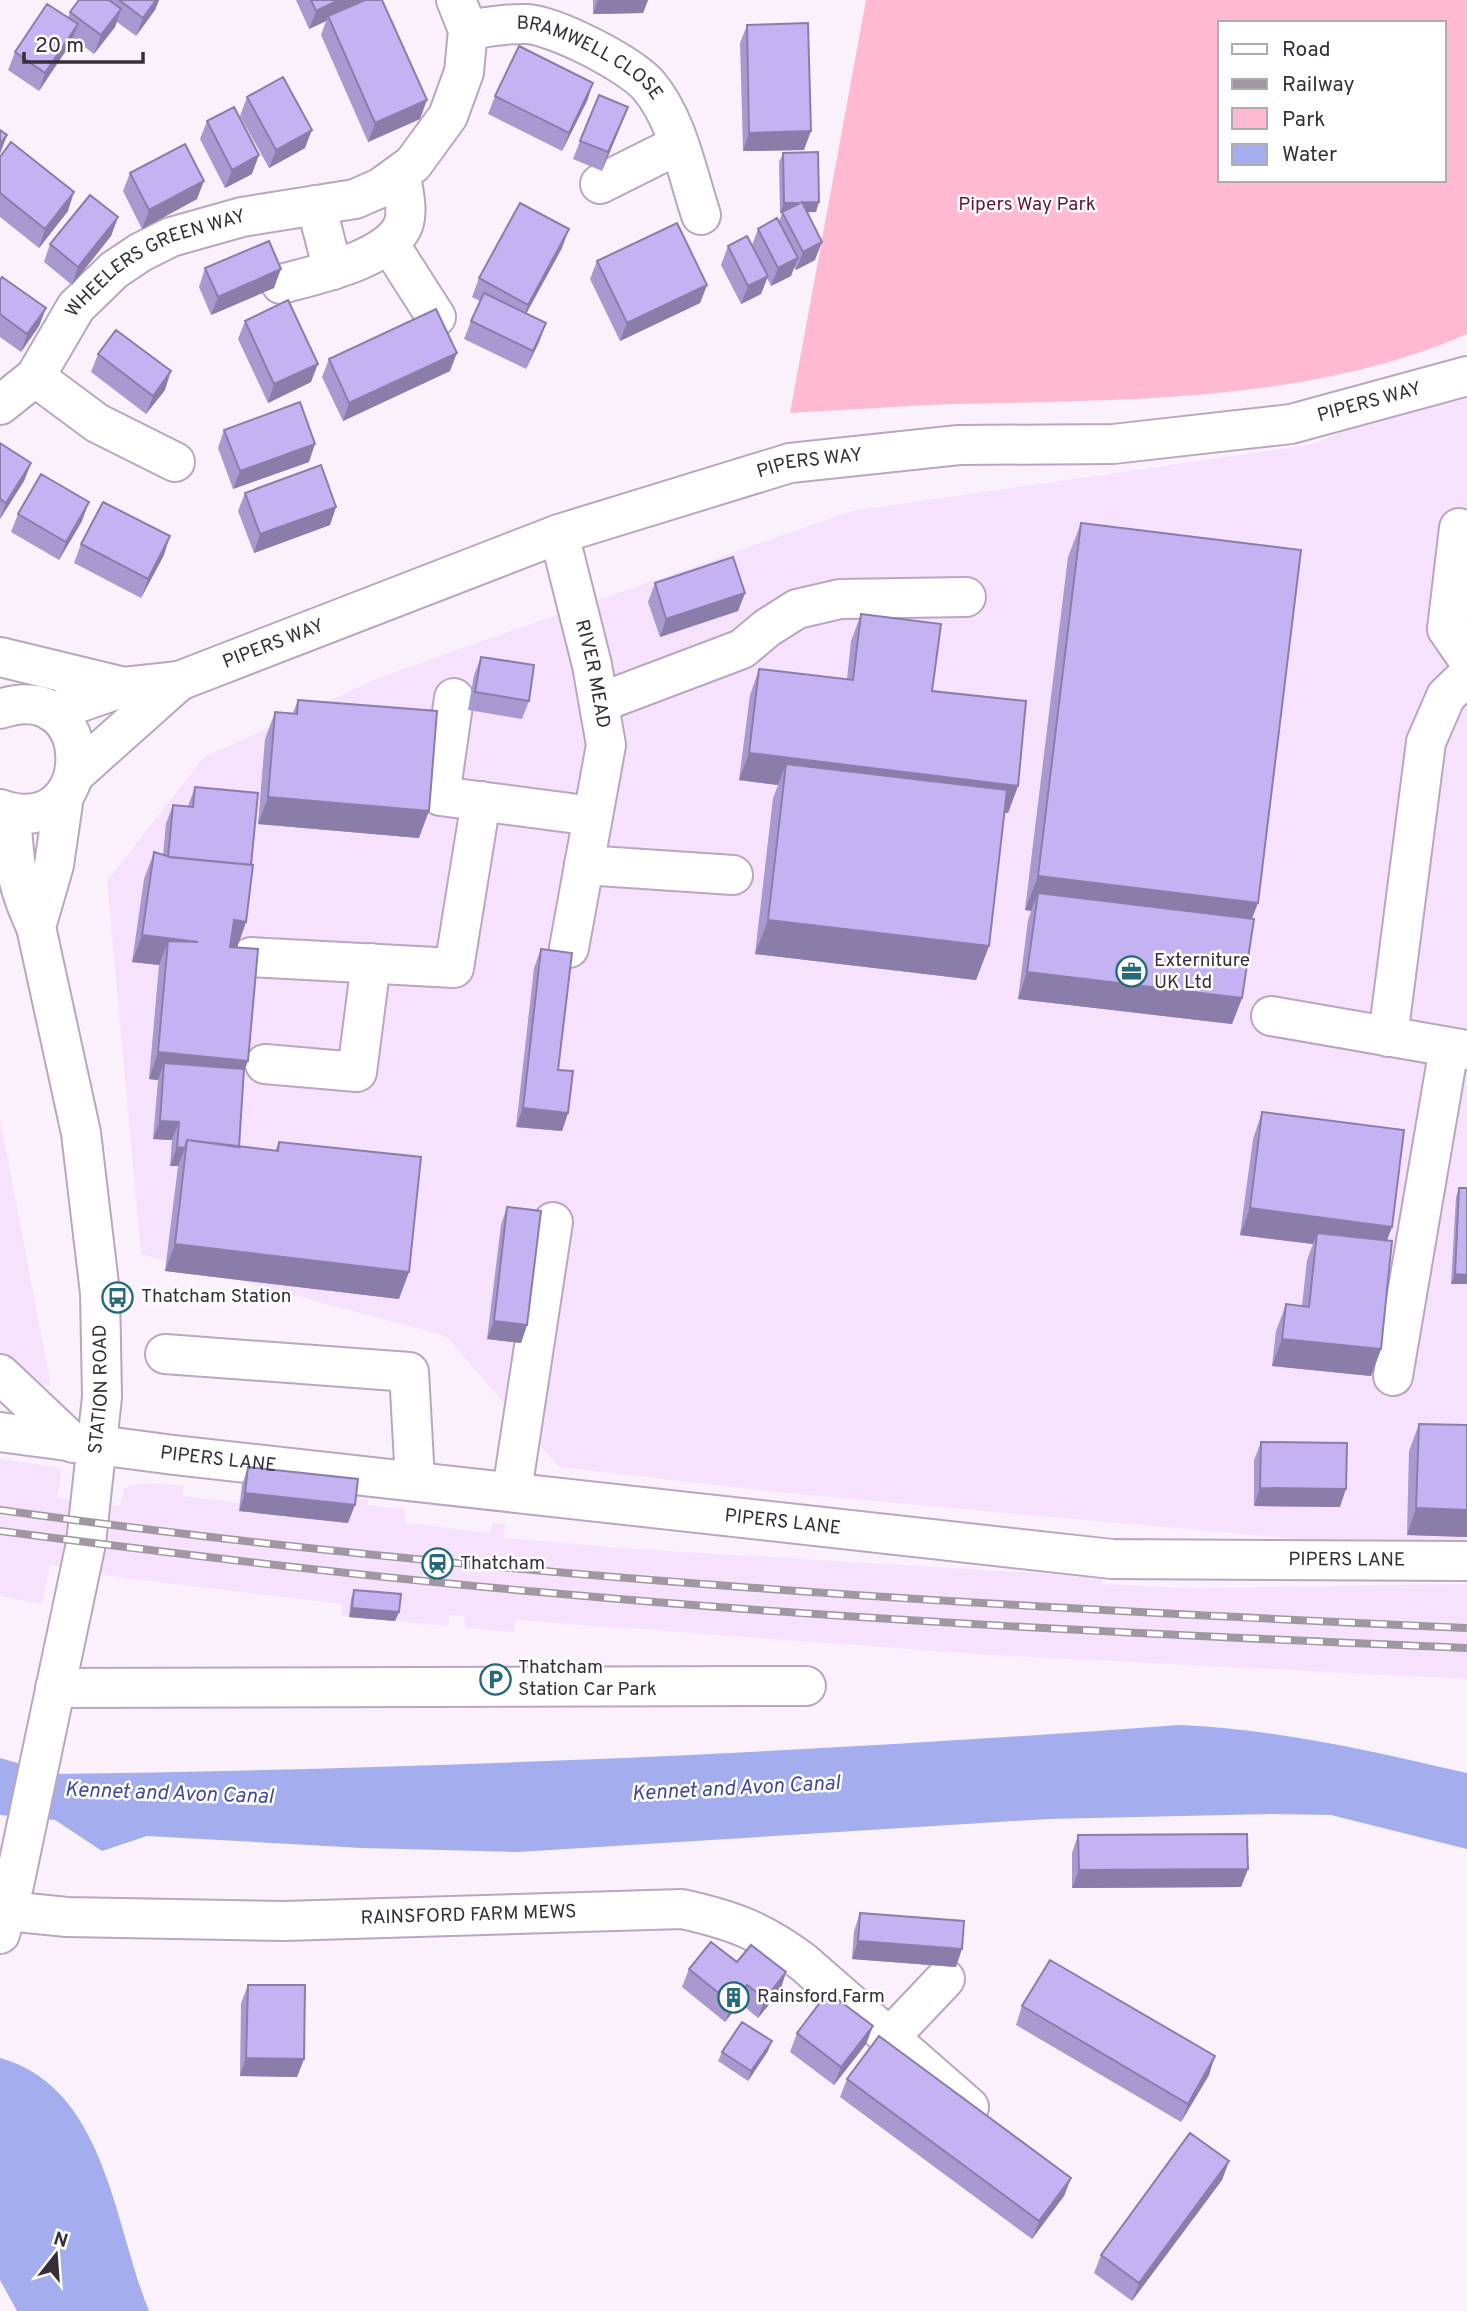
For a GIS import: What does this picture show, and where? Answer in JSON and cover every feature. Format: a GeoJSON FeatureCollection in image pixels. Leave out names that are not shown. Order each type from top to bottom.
{"type":"FeatureCollection","features":[{"type":"Feature","properties":{"kind":"street","name":"BRAMWELL CLOSE"},"geometry":{"type":"LineString","coordinates":[[462,15],[528,24],[556,32],[629,69],[649,85],[663,108],[678,145],[701,215]]}},
{"type":"Feature","properties":{"kind":"street","name":"WHEELERS GREEN WAY"},"geometry":{"type":"LineString","coordinates":[[0,405],[35,377],[76,307],[114,270],[141,252],[171,237],[242,217],[355,199],[401,174],[418,158],[448,116],[464,72],[462,15]]}},
{"type":"Feature","properties":{"kind":"street"},"geometry":{"type":"LineString","coordinates":[[600,184],[678,145]]}},
{"type":"Feature","properties":{"kind":"street"},"geometry":{"type":"LineString","coordinates":[[282,284],[333,270],[390,245],[404,223],[405,203],[401,174]]}},
{"type":"Feature","properties":{"kind":"street"},"geometry":{"type":"LineString","coordinates":[[316,205],[333,270]]}},
{"type":"Feature","properties":{"kind":"street"},"geometry":{"type":"LineString","coordinates":[[390,245],[436,317]]}},
{"type":"Feature","properties":{"kind":"street","name":"PIPERS WAY"},"geometry":{"type":"LineString","coordinates":[[52,712],[124,687],[179,681],[559,534],[790,463],[958,445],[1113,444],[1291,424],[1467,376]]}},
{"type":"Feature","properties":{"kind":"street"},"geometry":{"type":"LineString","coordinates":[[35,377],[97,423],[174,463]]}},
{"type":"Feature","properties":{"kind":"street"},"geometry":{"type":"LineString","coordinates":[[1459,528],[1447,629],[1467,657]]}},
{"type":"Feature","properties":{"kind":"street","name":"RIVER MEAD"},"geometry":{"type":"LineString","coordinates":[[559,534],[592,665],[606,745],[569,948]]}},
{"type":"Feature","properties":{"kind":"street"},"geometry":{"type":"LineString","coordinates":[[598,704],[743,649],[766,628],[797,610],[839,599],[966,597]]}},
{"type":"Feature","properties":{"kind":"street"},"geometry":{"type":"LineString","coordinates":[[0,657],[124,687]]}},
{"type":"Feature","properties":{"kind":"street"},"geometry":{"type":"LineString","coordinates":[[1388,1037],[1426,742],[1446,696],[1467,676]]}},
{"type":"Feature","properties":{"kind":"street","name":"PIPERS WAY"},"geometry":{"type":"LineString","coordinates":[[70,784],[179,681]]}},
{"type":"Feature","properties":{"kind":"street"},"geometry":{"type":"LineString","coordinates":[[454,698],[440,796],[593,816]]}},
{"type":"Feature","properties":{"kind":"street"},"geometry":{"type":"LineString","coordinates":[[4,704],[27,704],[52,712]]}},
{"type":"Feature","properties":{"kind":"street","name":"STATION ROAD"},"geometry":{"type":"LineString","coordinates":[[36,927],[54,865],[78,756],[74,739],[65,724],[52,712]]}},
{"type":"Feature","properties":{"kind":"street","name":"STATION ROAD"},"geometry":{"type":"LineString","coordinates":[[3,1922],[16,1875],[86,1543],[86,1444],[103,1354],[100,1293],[81,1133],[36,927],[17,880],[6,811],[40,811],[70,784]]}},
{"type":"Feature","properties":{"kind":"street"},"geometry":{"type":"LineString","coordinates":[[251,957],[454,968],[481,801]]}},
{"type":"Feature","properties":{"kind":"street"},"geometry":{"type":"LineString","coordinates":[[584,865],[733,876]]}},
{"type":"Feature","properties":{"kind":"street"},"geometry":{"type":"LineString","coordinates":[[265,1064],[356,1072],[371,963]]}},
{"type":"Feature","properties":{"kind":"street"},"geometry":{"type":"LineString","coordinates":[[1271,1016],[1458,1049],[1393,1376]]}},
{"type":"Feature","properties":{"kind":"street"},"geometry":{"type":"LineString","coordinates":[[512,1491],[553,1222]]}},
{"type":"Feature","properties":{"kind":"street"},"geometry":{"type":"LineString","coordinates":[[165,1354],[409,1372],[415,1480]]}},
{"type":"Feature","properties":{"kind":"street"},"geometry":{"type":"LineString","coordinates":[[0,1374],[86,1444]]}},
{"type":"Feature","properties":{"kind":"street","name":"PIPERS LANE"},"geometry":{"type":"LineString","coordinates":[[0,1432],[86,1444],[1112,1559],[1467,1562]]}},
{"type":"Feature","properties":{"kind":"street"},"geometry":{"type":"LineString","coordinates":[[52,1703],[806,1686]]}},
{"type":"Feature","properties":{"kind":"street","name":"RAINSFORD FARM MEWS"},"geometry":{"type":"LineString","coordinates":[[3,1922],[67,1917],[284,1921],[682,1909],[749,1926],[775,1941],[976,2114]]}},
{"type":"Feature","properties":{"kind":"street"},"geometry":{"type":"LineString","coordinates":[[889,2038],[945,1979]]}},
{"type":"Feature","properties":{"kind":"shaded area"},"geometry":{"type":"Polygon","coordinates":[[[1467,385],[1467,1541],[1342,1543],[785,1493],[559,1467],[446,1336],[141,1254],[107,881],[204,757],[386,675],[851,511],[1309,445],[1467,385]]]}},
{"type":"Feature","properties":{"kind":"shaded area"},"geometry":{"type":"Polygon","coordinates":[[[0,1118],[51,1386],[0,1380],[0,1118]]]}},
{"type":"Feature","properties":{"kind":"shaded area"},"geometry":{"type":"Polygon","coordinates":[[[0,1459],[62,1468],[57,1498],[120,1506],[124,1490],[129,1486],[152,1483],[184,1486],[182,1496],[239,1503],[242,1485],[368,1499],[368,1505],[405,1509],[405,1523],[490,1533],[492,1523],[505,1524],[504,1538],[635,1549],[1102,1577],[1102,1584],[1192,1588],[1467,1584],[1467,1679],[991,1655],[515,1620],[514,1632],[465,1628],[464,1616],[449,1615],[448,1626],[341,1616],[342,1604],[124,1578],[50,1565],[42,1604],[0,1596],[0,1459]]]}},
{"type":"Feature","properties":{"kind":"green space","name":"Pipers Way Park"},"geometry":{"type":"Polygon","coordinates":[[[866,0],[1467,0],[1467,334],[1406,357],[1344,373],[1280,385],[1150,398],[954,404],[790,413],[866,0]]]}},
{"type":"Feature","properties":{"kind":"water","name":"Kennet and Avon Canal"},"geometry":{"type":"Polygon","coordinates":[[[1179,1725],[1288,1736],[1467,1773],[1467,1849],[1331,1815],[1271,1814],[1048,1819],[518,1852],[362,1848],[147,1836],[102,1851],[55,1820],[0,1815],[0,1758],[55,1774],[336,1768],[898,1744],[1179,1725]]]}},
{"type":"Feature","properties":{"kind":"water"},"geometry":{"type":"Polygon","coordinates":[[[0,2058],[35,2074],[63,2098],[84,2128],[101,2163],[149,2311],[17,2311],[0,2280],[0,2058]]]}},
{"type":"Feature","properties":{"kind":"building"},"geometry":{"type":"Polygon","coordinates":[[[79,0],[109,0],[121,9],[101,35],[70,12],[79,0]]]}},
{"type":"Feature","properties":{"kind":"building"},"geometry":{"type":"Polygon","coordinates":[[[119,0],[156,0],[143,18],[119,0]]]}},
{"type":"Feature","properties":{"kind":"building"},"geometry":{"type":"Polygon","coordinates":[[[311,0],[339,0],[316,11],[311,0]]]}},
{"type":"Feature","properties":{"kind":"building"},"geometry":{"type":"Polygon","coordinates":[[[365,0],[382,0],[427,100],[375,123],[328,16],[365,0]]]}},
{"type":"Feature","properties":{"kind":"building"},"geometry":{"type":"Polygon","coordinates":[[[47,4],[78,24],[45,73],[15,52],[47,4]]]}},
{"type":"Feature","properties":{"kind":"building"},"geometry":{"type":"Polygon","coordinates":[[[808,23],[811,131],[749,133],[747,25],[808,23]]]}},
{"type":"Feature","properties":{"kind":"building"},"geometry":{"type":"Polygon","coordinates":[[[519,46],[593,83],[569,133],[495,96],[519,46]]]}},
{"type":"Feature","properties":{"kind":"building"},"geometry":{"type":"Polygon","coordinates":[[[283,77],[312,130],[276,150],[247,97],[283,77]]]}},
{"type":"Feature","properties":{"kind":"building"},"geometry":{"type":"Polygon","coordinates":[[[599,95],[628,107],[608,152],[580,141],[599,95]]]}},
{"type":"Feature","properties":{"kind":"building"},"geometry":{"type":"Polygon","coordinates":[[[234,107],[259,155],[232,170],[207,121],[234,107]]]}},
{"type":"Feature","properties":{"kind":"building"},"geometry":{"type":"Polygon","coordinates":[[[0,130],[7,135],[0,144],[0,130]]]}},
{"type":"Feature","properties":{"kind":"building"},"geometry":{"type":"Polygon","coordinates":[[[11,142],[74,192],[45,229],[0,193],[0,157],[11,142]]]}},
{"type":"Feature","properties":{"kind":"building"},"geometry":{"type":"Polygon","coordinates":[[[185,144],[204,181],[149,210],[130,173],[185,144]]]}},
{"type":"Feature","properties":{"kind":"building"},"geometry":{"type":"Polygon","coordinates":[[[818,152],[819,202],[784,203],[783,153],[818,152]]]}},
{"type":"Feature","properties":{"kind":"building"},"geometry":{"type":"Polygon","coordinates":[[[90,195],[118,217],[78,267],[50,244],[90,195]]]}},
{"type":"Feature","properties":{"kind":"building"},"geometry":{"type":"Polygon","coordinates":[[[802,202],[822,242],[803,252],[782,212],[802,202]]]}},
{"type":"Feature","properties":{"kind":"building"},"geometry":{"type":"Polygon","coordinates":[[[520,203],[569,229],[528,305],[479,278],[520,203]]]}},
{"type":"Feature","properties":{"kind":"building"},"geometry":{"type":"Polygon","coordinates":[[[777,218],[798,258],[778,268],[758,229],[777,218]]]}},
{"type":"Feature","properties":{"kind":"building"},"geometry":{"type":"Polygon","coordinates":[[[677,223],[707,285],[627,323],[597,261],[677,223]]]}},
{"type":"Feature","properties":{"kind":"building"},"geometry":{"type":"Polygon","coordinates":[[[747,236],[768,276],[748,286],[728,246],[747,236]]]}},
{"type":"Feature","properties":{"kind":"building"},"geometry":{"type":"Polygon","coordinates":[[[269,241],[281,269],[218,297],[205,268],[269,241]]]}},
{"type":"Feature","properties":{"kind":"building"},"geometry":{"type":"Polygon","coordinates":[[[2,277],[46,308],[27,334],[0,314],[2,277]]]}},
{"type":"Feature","properties":{"kind":"building"},"geometry":{"type":"Polygon","coordinates":[[[484,293],[546,323],[533,351],[471,321],[484,293]]]}},
{"type":"Feature","properties":{"kind":"building"},"geometry":{"type":"Polygon","coordinates":[[[288,300],[318,364],[274,384],[245,321],[288,300]]]}},
{"type":"Feature","properties":{"kind":"building"},"geometry":{"type":"Polygon","coordinates":[[[436,309],[457,353],[349,403],[329,359],[436,309]]]}},
{"type":"Feature","properties":{"kind":"building"},"geometry":{"type":"Polygon","coordinates":[[[116,330],[171,371],[153,396],[98,354],[116,330]]]}},
{"type":"Feature","properties":{"kind":"building"},"geometry":{"type":"Polygon","coordinates":[[[300,402],[315,444],[240,471],[224,430],[300,402]]]}},
{"type":"Feature","properties":{"kind":"building"},"geometry":{"type":"Polygon","coordinates":[[[0,443],[31,463],[6,503],[0,499],[0,443]]]}},
{"type":"Feature","properties":{"kind":"building"},"geometry":{"type":"Polygon","coordinates":[[[321,465],[336,507],[260,534],[245,493],[321,465]]]}},
{"type":"Feature","properties":{"kind":"building"},"geometry":{"type":"Polygon","coordinates":[[[41,474],[89,502],[66,542],[18,514],[41,474]]]}},
{"type":"Feature","properties":{"kind":"building"},"geometry":{"type":"Polygon","coordinates":[[[103,502],[170,536],[148,579],[81,544],[103,502]]]}},
{"type":"Feature","properties":{"kind":"building"},"geometry":{"type":"Polygon","coordinates":[[[1081,523],[1301,550],[1258,903],[1038,876],[1081,523]]]}},
{"type":"Feature","properties":{"kind":"building"},"geometry":{"type":"Polygon","coordinates":[[[733,557],[745,593],[666,619],[655,583],[733,557]]]}},
{"type":"Feature","properties":{"kind":"building"},"geometry":{"type":"Polygon","coordinates":[[[861,614],[941,624],[932,691],[1026,701],[1018,786],[749,753],[759,669],[853,680],[861,614]]]}},
{"type":"Feature","properties":{"kind":"building"},"geometry":{"type":"Polygon","coordinates":[[[481,657],[534,665],[529,701],[475,692],[481,657]]]}},
{"type":"Feature","properties":{"kind":"building"},"geometry":{"type":"Polygon","coordinates":[[[298,700],[437,711],[429,811],[268,797],[275,712],[297,714],[298,700]]]}},
{"type":"Feature","properties":{"kind":"building"},"geometry":{"type":"Polygon","coordinates":[[[786,764],[1007,790],[989,946],[768,920],[786,764]]]}},
{"type":"Feature","properties":{"kind":"building"},"geometry":{"type":"Polygon","coordinates":[[[195,787],[258,793],[251,865],[168,857],[173,805],[193,807],[195,787]]]}},
{"type":"Feature","properties":{"kind":"building"},"geometry":{"type":"Polygon","coordinates":[[[154,852],[170,857],[253,865],[246,922],[234,920],[230,947],[258,949],[248,1061],[158,1052],[168,941],[198,942],[142,935],[154,852]]]}},
{"type":"Feature","properties":{"kind":"building","name":"Externiture UK Ltd"},"geometry":{"type":"Polygon","coordinates":[[[1038,893],[1254,919],[1242,998],[1027,972],[1038,893]]]}},
{"type":"Feature","properties":{"kind":"building"},"geometry":{"type":"Polygon","coordinates":[[[541,949],[572,953],[558,1070],[573,1071],[568,1113],[523,1108],[541,949]]]}},
{"type":"Feature","properties":{"kind":"building"},"geometry":{"type":"Polygon","coordinates":[[[164,1063],[244,1069],[239,1147],[187,1140],[185,1148],[177,1147],[179,1122],[160,1121],[164,1063]]]}},
{"type":"Feature","properties":{"kind":"building"},"geometry":{"type":"Polygon","coordinates":[[[1262,1112],[1404,1130],[1392,1227],[1250,1208],[1262,1112]]]}},
{"type":"Feature","properties":{"kind":"building"},"geometry":{"type":"Polygon","coordinates":[[[187,1140],[278,1151],[279,1142],[421,1157],[409,1272],[175,1244],[187,1140]]]}},
{"type":"Feature","properties":{"kind":"building"},"geometry":{"type":"Polygon","coordinates":[[[1459,1188],[1467,1188],[1467,1275],[1455,1274],[1459,1188]]]}},
{"type":"Feature","properties":{"kind":"building"},"geometry":{"type":"Polygon","coordinates":[[[507,1207],[541,1211],[527,1325],[494,1321],[507,1207]]]}},
{"type":"Feature","properties":{"kind":"building"},"geometry":{"type":"Polygon","coordinates":[[[1317,1233],[1392,1241],[1381,1349],[1282,1339],[1286,1304],[1309,1307],[1317,1233]]]}},
{"type":"Feature","properties":{"kind":"building"},"geometry":{"type":"Polygon","coordinates":[[[1419,1424],[1467,1425],[1467,1510],[1416,1508],[1419,1424]]]}},
{"type":"Feature","properties":{"kind":"building"},"geometry":{"type":"Polygon","coordinates":[[[1261,1442],[1347,1443],[1346,1489],[1260,1488],[1261,1442]]]}},
{"type":"Feature","properties":{"kind":"building"},"geometry":{"type":"Polygon","coordinates":[[[248,1467],[358,1479],[355,1505],[245,1493],[248,1467]]]}},
{"type":"Feature","properties":{"kind":"building"},"geometry":{"type":"Polygon","coordinates":[[[354,1590],[401,1594],[399,1612],[352,1608],[354,1590]]]}},
{"type":"Feature","properties":{"kind":"building"},"geometry":{"type":"Polygon","coordinates":[[[1247,1834],[1248,1869],[1079,1870],[1078,1835],[1247,1834]]]}},
{"type":"Feature","properties":{"kind":"building"},"geometry":{"type":"Polygon","coordinates":[[[860,1913],[964,1921],[962,1949],[858,1941],[860,1913]]]}},
{"type":"Feature","properties":{"kind":"building"},"geometry":{"type":"Polygon","coordinates":[[[711,1942],[737,1962],[751,1945],[786,1972],[765,1999],[747,1985],[732,2004],[689,1969],[711,1942]]]}},
{"type":"Feature","properties":{"kind":"building"},"geometry":{"type":"Polygon","coordinates":[[[1050,1960],[1215,2056],[1188,2104],[1022,2006],[1050,1960]]]}},
{"type":"Feature","properties":{"kind":"building"},"geometry":{"type":"Polygon","coordinates":[[[248,1985],[305,1985],[304,2059],[246,2058],[248,1985]]]}},
{"type":"Feature","properties":{"kind":"building"},"geometry":{"type":"Polygon","coordinates":[[[828,1992],[873,2026],[841,2067],[797,2033],[828,1992]]]}},
{"type":"Feature","properties":{"kind":"building"},"geometry":{"type":"Polygon","coordinates":[[[742,2022],[772,2041],[751,2071],[722,2052],[742,2022]]]}},
{"type":"Feature","properties":{"kind":"building"},"geometry":{"type":"Polygon","coordinates":[[[879,2036],[1071,2178],[1039,2221],[847,2079],[879,2036]]]}},
{"type":"Feature","properties":{"kind":"building"},"geometry":{"type":"Polygon","coordinates":[[[1190,2133],[1229,2161],[1139,2283],[1101,2255],[1190,2133]]]}},
{"type":"Feature","properties":{"kind":"railway"},"geometry":{"type":"LineString","coordinates":[[0,1510],[365,1554],[732,1586],[1099,1610],[1467,1628]]}},
{"type":"Feature","properties":{"kind":"railway"},"geometry":{"type":"LineString","coordinates":[[0,1531],[344,1573],[665,1603],[1009,1626],[1467,1648]]}},
{"type":"Feature","properties":{"kind":"place","name":"Externiture UK Ltd"},"geometry":{"type":"Point","coordinates":[1131,972]}},
{"type":"Feature","properties":{"kind":"place","name":"Thatcham Station"},"geometry":{"type":"Point","coordinates":[118,1297]}},
{"type":"Feature","properties":{"kind":"place","name":"Thatcham"},"geometry":{"type":"Point","coordinates":[437,1564]}},
{"type":"Feature","properties":{"kind":"place","name":"Thatcham Station Car Park"},"geometry":{"type":"Point","coordinates":[495,1679]}},
{"type":"Feature","properties":{"kind":"place","name":"Rainsford Farm"},"geometry":{"type":"Point","coordinates":[734,1997]}}]}
